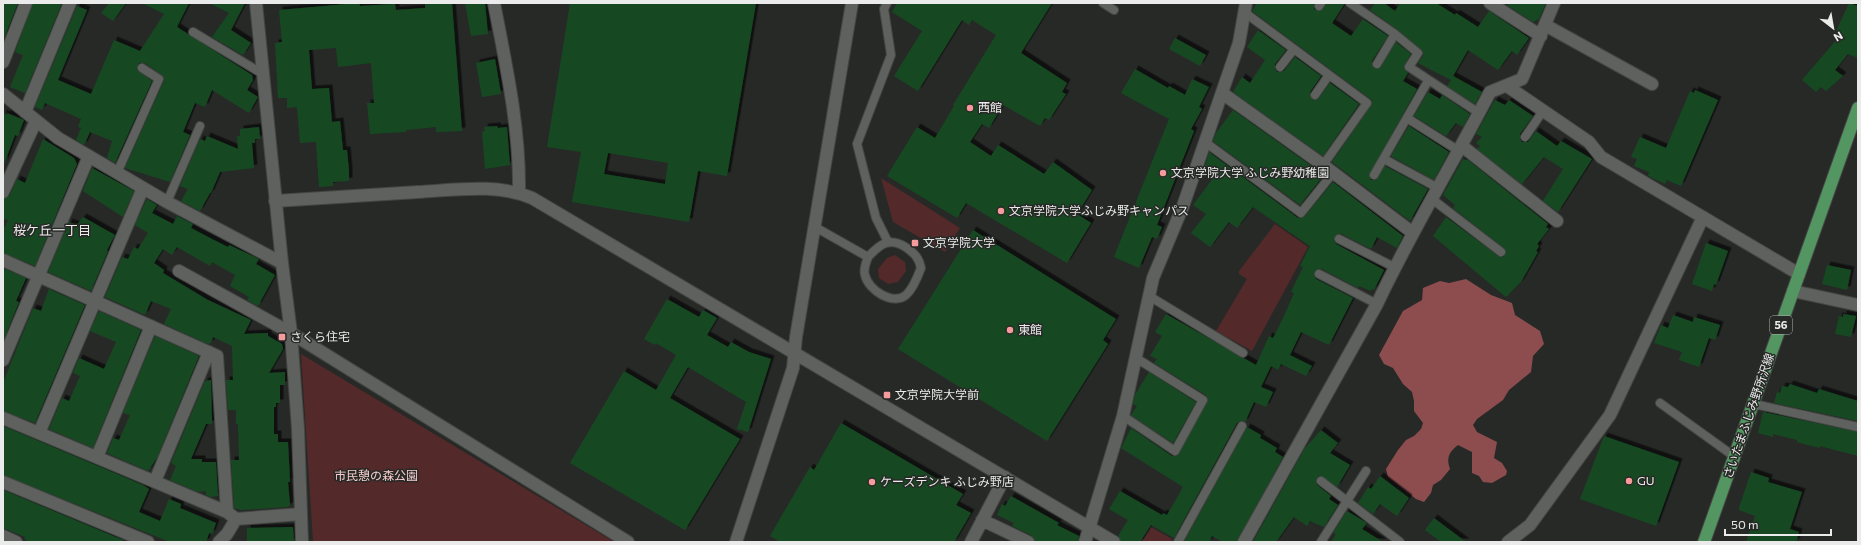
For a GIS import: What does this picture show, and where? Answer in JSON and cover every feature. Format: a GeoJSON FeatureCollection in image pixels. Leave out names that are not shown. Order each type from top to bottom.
{"type":"FeatureCollection","features":[{"type":"Feature","properties":{"kind":"main road","name":"さいたまふじみ野所沢線"},"geometry":{"type":"LineString","coordinates":[[1704,542],[1858,108]]}},
{"type":"Feature","properties":{"kind":"street"},"geometry":{"type":"LineString","coordinates":[[3,62],[26,3]]}},
{"type":"Feature","properties":{"kind":"street"},"geometry":{"type":"LineString","coordinates":[[25,112],[70,3]]}},
{"type":"Feature","properties":{"kind":"street"},"geometry":{"type":"LineString","coordinates":[[256,3],[275,201],[291,333],[298,429],[302,542]]}},
{"type":"Feature","properties":{"kind":"street"},"geometry":{"type":"LineString","coordinates":[[494,3],[510,88],[516,139],[519,192]]}},
{"type":"Feature","properties":{"kind":"street"},"geometry":{"type":"LineString","coordinates":[[736,542],[793,368],[852,3]]}},
{"type":"Feature","properties":{"kind":"street"},"geometry":{"type":"LineString","coordinates":[[1490,3],[1503,7],[1543,31],[1652,84]]}},
{"type":"Feature","properties":{"kind":"street"},"geometry":{"type":"LineString","coordinates":[[1244,542],[1377,304],[1394,267],[1461,148],[1490,92],[1522,79],[1554,3]]}},
{"type":"Feature","properties":{"kind":"street"},"geometry":{"type":"LineString","coordinates":[[1085,542],[1123,416],[1153,278],[1182,206],[1222,93],[1239,43],[1245,8]]}},
{"type":"Feature","properties":{"kind":"street"},"geometry":{"type":"LineString","coordinates":[[1507,86],[1589,142],[1601,157],[1799,274]]}},
{"type":"Feature","properties":{"kind":"street"},"geometry":{"type":"LineString","coordinates":[[1222,93],[1323,164],[1413,233]]}},
{"type":"Feature","properties":{"kind":"street"},"geometry":{"type":"LineString","coordinates":[[3,94],[58,138],[117,174],[282,263]]}},
{"type":"Feature","properties":{"kind":"street"},"geometry":{"type":"LineString","coordinates":[[3,192],[36,121]]}},
{"type":"Feature","properties":{"kind":"street"},"geometry":{"type":"LineString","coordinates":[[1461,148],[1557,221]]}},
{"type":"Feature","properties":{"kind":"street"},"geometry":{"type":"LineString","coordinates":[[3,360],[89,156]]}},
{"type":"Feature","properties":{"kind":"street"},"geometry":{"type":"LineString","coordinates":[[39,433],[143,188]]}},
{"type":"Feature","properties":{"kind":"street"},"geometry":{"type":"LineString","coordinates":[[275,201],[467,190],[505,189],[519,192],[614,245],[1114,542]]}},
{"type":"Feature","properties":{"kind":"street"},"geometry":{"type":"LineString","coordinates":[[1508,542],[1530,525],[1610,415],[1704,217]]}},
{"type":"Feature","properties":{"kind":"street"},"geometry":{"type":"LineString","coordinates":[[3,260],[216,356],[232,515],[224,539]]}},
{"type":"Feature","properties":{"kind":"street"},"geometry":{"type":"LineString","coordinates":[[179,271],[291,333],[628,542]]}},
{"type":"Feature","properties":{"kind":"street"},"geometry":{"type":"LineString","coordinates":[[1793,291],[1858,306]]}},
{"type":"Feature","properties":{"kind":"street"},"geometry":{"type":"LineString","coordinates":[[97,458],[151,326]]}},
{"type":"Feature","properties":{"kind":"street"},"geometry":{"type":"LineString","coordinates":[[155,482],[209,352]]}},
{"type":"Feature","properties":{"kind":"street"},"geometry":{"type":"LineString","coordinates":[[3,418],[232,515],[301,514]]}},
{"type":"Feature","properties":{"kind":"street"},"geometry":{"type":"LineString","coordinates":[[972,542],[1005,477]]}},
{"type":"Feature","properties":{"kind":"street"},"geometry":{"type":"LineString","coordinates":[[3,482],[148,542]]}},
{"type":"Feature","properties":{"kind":"street"},"geometry":{"type":"LineString","coordinates":[[982,520],[1028,542]]}},
{"type":"Feature","properties":{"kind":"street"},"geometry":{"type":"LineString","coordinates":[[3,536],[16,542]]}},
{"type":"Feature","properties":{"kind":"lane"},"geometry":{"type":"LineString","coordinates":[[887,3],[884,9],[891,55],[857,144],[876,218],[888,242]]}},
{"type":"Feature","properties":{"kind":"lane"},"geometry":{"type":"LineString","coordinates":[[1103,3],[1114,10]]}},
{"type":"Feature","properties":{"kind":"lane"},"geometry":{"type":"LineString","coordinates":[[1350,3],[1395,34],[1418,53],[1409,67],[1428,81],[1479,113]]}},
{"type":"Feature","properties":{"kind":"lane"},"geometry":{"type":"LineString","coordinates":[[1245,8],[1294,49],[1367,103],[1323,164]]}},
{"type":"Feature","properties":{"kind":"lane"},"geometry":{"type":"LineString","coordinates":[[193,32],[263,74]]}},
{"type":"Feature","properties":{"kind":"lane"},"geometry":{"type":"LineString","coordinates":[[1377,64],[1395,34]]}},
{"type":"Feature","properties":{"kind":"lane"},"geometry":{"type":"LineString","coordinates":[[1280,67],[1294,49]]}},
{"type":"Feature","properties":{"kind":"lane"},"geometry":{"type":"LineString","coordinates":[[117,174],[159,79],[142,68]]}},
{"type":"Feature","properties":{"kind":"lane"},"geometry":{"type":"LineString","coordinates":[[1315,95],[1329,75]]}},
{"type":"Feature","properties":{"kind":"lane"},"geometry":{"type":"LineString","coordinates":[[1374,175],[1428,81]]}},
{"type":"Feature","properties":{"kind":"lane"},"geometry":{"type":"LineString","coordinates":[[1525,137],[1543,111]]}},
{"type":"Feature","properties":{"kind":"lane"},"geometry":{"type":"LineString","coordinates":[[1406,118],[1461,148]]}},
{"type":"Feature","properties":{"kind":"lane"},"geometry":{"type":"LineString","coordinates":[[168,202],[200,126]]}},
{"type":"Feature","properties":{"kind":"lane"},"geometry":{"type":"LineString","coordinates":[[1204,142],[1301,212],[1333,173]]}},
{"type":"Feature","properties":{"kind":"lane"},"geometry":{"type":"LineString","coordinates":[[1384,159],[1438,188]]}},
{"type":"Feature","properties":{"kind":"lane"},"geometry":{"type":"LineString","coordinates":[[1432,199],[1501,252]]}},
{"type":"Feature","properties":{"kind":"lane"},"geometry":{"type":"LineString","coordinates":[[815,227],[868,257]]}},
{"type":"Feature","properties":{"kind":"lane"},"geometry":{"type":"LineString","coordinates":[[1339,239],[1394,267]]}},
{"type":"Feature","properties":{"kind":"lane"},"geometry":{"type":"LineString","coordinates":[[888,242],[899,242],[919,258],[921,268],[906,295],[897,299],[890,299],[870,286],[864,270],[868,257],[878,247],[888,242]]}},
{"type":"Feature","properties":{"kind":"lane"},"geometry":{"type":"LineString","coordinates":[[1319,274],[1377,304]]}},
{"type":"Feature","properties":{"kind":"lane"},"geometry":{"type":"LineString","coordinates":[[1149,296],[1243,353]]}},
{"type":"Feature","properties":{"kind":"lane"},"geometry":{"type":"LineString","coordinates":[[1123,416],[1175,451],[1203,400],[1136,358]]}},
{"type":"Feature","properties":{"kind":"lane"},"geometry":{"type":"LineString","coordinates":[[1660,403],[1735,457]]}},
{"type":"Feature","properties":{"kind":"lane"},"geometry":{"type":"LineString","coordinates":[[1754,404],[1858,427]]}},
{"type":"Feature","properties":{"kind":"lane"},"geometry":{"type":"LineString","coordinates":[[1178,542],[1242,426]]}},
{"type":"Feature","properties":{"kind":"lane"},"geometry":{"type":"LineString","coordinates":[[1321,542],[1366,470]]}},
{"type":"Feature","properties":{"kind":"lane"},"geometry":{"type":"LineString","coordinates":[[1321,481],[1400,542]]}},
{"type":"Feature","properties":{"kind":"green space"},"geometry":{"type":"Polygon","coordinates":[[[881,178],[960,228],[945,252],[893,222],[881,178]]]}},
{"type":"Feature","properties":{"kind":"green space"},"geometry":{"type":"Polygon","coordinates":[[[1275,224],[1308,247],[1252,351],[1216,331],[1247,279],[1239,274],[1239,271],[1275,224]]]}},
{"type":"Feature","properties":{"kind":"green space"},"geometry":{"type":"Polygon","coordinates":[[[895,255],[905,262],[906,271],[898,282],[888,284],[879,278],[878,269],[887,258],[895,255]]]}},
{"type":"Feature","properties":{"kind":"green space","name":"市民憩の森公園"},"geometry":{"type":"Polygon","coordinates":[[[301,354],[614,542],[313,542],[301,354]]]}},
{"type":"Feature","properties":{"kind":"green space"},"geometry":{"type":"Polygon","coordinates":[[[1151,527],[1172,539],[1171,542],[1142,542],[1151,527]]]}},
{"type":"Feature","properties":{"kind":"shaded area"},"geometry":{"type":"Polygon","coordinates":[[[1466,279],[1491,295],[1512,303],[1515,315],[1540,331],[1544,344],[1533,356],[1531,372],[1509,390],[1503,400],[1477,419],[1473,425],[1477,432],[1497,442],[1494,458],[1502,463],[1507,471],[1506,475],[1492,483],[1483,482],[1479,476],[1472,473],[1472,452],[1458,445],[1452,450],[1448,458],[1450,469],[1441,480],[1433,485],[1431,493],[1424,502],[1416,499],[1388,477],[1386,469],[1398,450],[1406,440],[1414,436],[1421,429],[1423,423],[1414,411],[1412,392],[1403,384],[1393,368],[1384,364],[1379,355],[1403,311],[1422,300],[1423,288],[1440,281],[1449,283],[1466,279]]]}},
{"type":"Feature","properties":{"kind":"building"},"geometry":{"type":"Polygon","coordinates":[[[3,3],[18,3],[3,41],[3,3]]]}},
{"type":"Feature","properties":{"kind":"building"},"geometry":{"type":"Polygon","coordinates":[[[33,3],[62,3],[25,93],[10,87],[23,55],[15,52],[33,3]]]}},
{"type":"Feature","properties":{"kind":"building"},"geometry":{"type":"Polygon","coordinates":[[[109,3],[126,3],[113,21],[101,13],[109,3]]]}},
{"type":"Feature","properties":{"kind":"building"},"geometry":{"type":"Polygon","coordinates":[[[142,3],[189,3],[177,27],[252,75],[253,80],[247,90],[258,97],[249,113],[212,90],[205,107],[195,103],[183,132],[190,135],[170,182],[125,168],[164,81],[162,75],[145,63],[139,63],[137,70],[152,81],[115,163],[107,158],[112,141],[90,132],[84,145],[76,140],[81,128],[78,127],[81,119],[45,103],[42,110],[35,107],[77,6],[87,10],[58,80],[91,94],[114,40],[140,51],[164,14],[142,3]]]}},
{"type":"Feature","properties":{"kind":"building"},"geometry":{"type":"Polygon","coordinates":[[[209,3],[245,3],[231,30],[251,43],[243,55],[212,37],[229,13],[209,3]]]}},
{"type":"Feature","properties":{"kind":"building"},"geometry":{"type":"Polygon","coordinates":[[[359,3],[360,6],[395,4],[396,10],[425,8],[425,3],[452,3],[462,131],[436,132],[436,127],[406,130],[406,132],[370,134],[367,103],[374,103],[371,63],[338,67],[336,48],[309,50],[312,89],[329,88],[332,122],[340,121],[343,150],[347,150],[349,171],[349,181],[333,182],[333,186],[319,187],[316,142],[300,143],[297,107],[287,108],[287,98],[278,98],[275,43],[282,42],[279,10],[359,3]]]}},
{"type":"Feature","properties":{"kind":"building"},"geometry":{"type":"Polygon","coordinates":[[[465,3],[485,3],[488,34],[471,36],[465,3]]]}},
{"type":"Feature","properties":{"kind":"building"},"geometry":{"type":"Polygon","coordinates":[[[570,3],[756,3],[727,176],[698,171],[689,222],[572,202],[581,152],[547,147],[570,3]],[[608,153],[604,174],[665,184],[668,163],[608,153]]]}},
{"type":"Feature","properties":{"kind":"building"},"geometry":{"type":"Polygon","coordinates":[[[897,3],[1052,3],[1021,53],[1067,83],[1062,92],[1066,94],[1049,120],[1045,118],[1040,126],[1003,105],[989,128],[982,124],[970,142],[991,156],[998,145],[1044,174],[1053,162],[1092,190],[1077,214],[1091,223],[1067,263],[966,203],[957,218],[887,176],[917,127],[935,138],[954,106],[953,105],[996,35],[972,20],[969,25],[962,20],[918,91],[894,76],[922,31],[892,12],[897,3]]]}},
{"type":"Feature","properties":{"kind":"building"},"geometry":{"type":"Polygon","coordinates":[[[1257,3],[1314,3],[1314,9],[1319,11],[1323,9],[1326,3],[1345,3],[1332,23],[1351,36],[1363,19],[1388,36],[1372,61],[1374,68],[1377,69],[1381,67],[1396,42],[1411,54],[1404,66],[1408,73],[1403,81],[1417,89],[1369,175],[1371,180],[1376,180],[1385,166],[1428,189],[1410,221],[1332,162],[1371,106],[1372,100],[1252,11],[1257,3]]]}},
{"type":"Feature","properties":{"kind":"building"},"geometry":{"type":"Polygon","coordinates":[[[1375,3],[1384,3],[1395,11],[1400,3],[1436,3],[1455,15],[1456,13],[1478,27],[1489,11],[1529,38],[1517,55],[1512,51],[1498,70],[1468,50],[1453,76],[1482,92],[1475,104],[1447,86],[1451,80],[1418,63],[1423,56],[1423,51],[1398,30],[1370,10],[1375,3]]]}},
{"type":"Feature","properties":{"kind":"building"},"geometry":{"type":"Polygon","coordinates":[[[1508,3],[1546,3],[1539,19],[1533,22],[1507,5],[1508,3]]]}},
{"type":"Feature","properties":{"kind":"building"},"geometry":{"type":"Polygon","coordinates":[[[1849,3],[1858,6],[1858,58],[1848,54],[1835,70],[1843,76],[1826,91],[1821,87],[1816,92],[1802,80],[1837,39],[1833,38],[1849,3]]]}},
{"type":"Feature","properties":{"kind":"building"},"geometry":{"type":"Polygon","coordinates":[[[1258,30],[1286,50],[1275,64],[1275,69],[1277,72],[1284,71],[1295,57],[1321,76],[1310,92],[1312,99],[1315,100],[1319,98],[1330,83],[1359,104],[1323,156],[1233,92],[1242,77],[1250,83],[1265,60],[1247,47],[1258,30]]]}},
{"type":"Feature","properties":{"kind":"building"},"geometry":{"type":"Polygon","coordinates":[[[1175,38],[1206,55],[1200,66],[1169,49],[1175,38]]]}},
{"type":"Feature","properties":{"kind":"building"},"geometry":{"type":"Polygon","coordinates":[[[495,59],[501,94],[482,97],[476,63],[495,59]]]}},
{"type":"Feature","properties":{"kind":"building","name":"文京学院大学 ふじみ野幼稚園"},"geometry":{"type":"Polygon","coordinates":[[[1135,69],[1168,88],[1169,86],[1185,95],[1192,79],[1209,87],[1199,107],[1202,109],[1191,129],[1194,131],[1157,225],[1162,227],[1157,239],[1152,237],[1139,268],[1114,257],[1169,119],[1121,93],[1135,69]]]}},
{"type":"Feature","properties":{"kind":"building"},"geometry":{"type":"Polygon","coordinates":[[[1695,90],[1718,100],[1681,186],[1667,180],[1665,184],[1648,176],[1649,172],[1634,166],[1637,159],[1631,157],[1640,137],[1666,148],[1690,91],[1694,93],[1695,90]]]}},
{"type":"Feature","properties":{"kind":"building"},"geometry":{"type":"Polygon","coordinates":[[[1428,92],[1440,99],[1442,95],[1470,114],[1463,127],[1456,123],[1446,136],[1414,116],[1428,92]]]}},
{"type":"Feature","properties":{"kind":"building"},"geometry":{"type":"Polygon","coordinates":[[[1495,100],[1505,105],[1509,100],[1533,116],[1520,134],[1520,139],[1522,142],[1528,142],[1536,131],[1557,146],[1561,141],[1592,159],[1558,212],[1543,201],[1563,169],[1544,157],[1522,184],[1477,149],[1480,146],[1476,143],[1482,137],[1476,134],[1495,100]]]}},
{"type":"Feature","properties":{"kind":"building"},"geometry":{"type":"Polygon","coordinates":[[[1233,110],[1324,175],[1300,205],[1213,141],[1216,133],[1233,110]]]}},
{"type":"Feature","properties":{"kind":"building"},"geometry":{"type":"Polygon","coordinates":[[[3,113],[7,115],[7,113],[24,120],[18,136],[15,135],[4,164],[3,113]]]}},
{"type":"Feature","properties":{"kind":"building"},"geometry":{"type":"Polygon","coordinates":[[[497,126],[498,128],[507,127],[510,165],[485,169],[482,132],[485,131],[484,127],[497,126]]]}},
{"type":"Feature","properties":{"kind":"building"},"geometry":{"type":"Polygon","coordinates":[[[1409,126],[1449,152],[1434,180],[1391,156],[1409,126]]]}},
{"type":"Feature","properties":{"kind":"building"},"geometry":{"type":"Polygon","coordinates":[[[259,127],[260,139],[255,139],[255,143],[252,143],[254,168],[220,172],[211,193],[200,211],[181,201],[188,189],[180,186],[200,139],[205,141],[207,136],[238,149],[237,136],[240,136],[240,129],[259,127]]]}},
{"type":"Feature","properties":{"kind":"building"},"geometry":{"type":"Polygon","coordinates":[[[43,139],[74,158],[77,164],[35,266],[3,253],[3,230],[8,220],[3,219],[3,199],[10,195],[17,179],[25,183],[43,139]]]}},
{"type":"Feature","properties":{"kind":"building"},"geometry":{"type":"Polygon","coordinates":[[[1209,152],[1298,218],[1305,216],[1333,182],[1403,236],[1397,248],[1377,237],[1371,249],[1342,234],[1336,235],[1334,240],[1336,244],[1384,270],[1374,290],[1372,289],[1371,291],[1359,286],[1358,288],[1322,269],[1316,270],[1314,275],[1316,279],[1353,298],[1329,345],[1301,332],[1290,355],[1312,366],[1306,376],[1281,364],[1278,370],[1271,366],[1261,387],[1273,392],[1266,407],[1254,402],[1245,422],[1242,421],[1237,423],[1174,538],[1151,525],[1140,542],[1121,542],[1118,536],[1128,520],[1109,509],[1120,491],[1162,515],[1163,513],[1167,515],[1183,487],[1121,448],[1131,428],[1172,456],[1177,456],[1208,400],[1206,395],[1154,363],[1157,359],[1150,356],[1162,336],[1155,332],[1166,314],[1256,365],[1269,336],[1273,338],[1284,316],[1294,293],[1291,292],[1303,267],[1300,266],[1310,246],[1253,207],[1237,228],[1229,222],[1210,247],[1191,233],[1206,214],[1193,205],[1214,177],[1204,169],[1209,152]]]}},
{"type":"Feature","properties":{"kind":"building"},"geometry":{"type":"Polygon","coordinates":[[[1463,159],[1468,160],[1548,224],[1546,227],[1549,229],[1537,244],[1539,246],[1536,251],[1538,252],[1521,282],[1506,297],[1433,236],[1446,217],[1498,256],[1503,257],[1506,253],[1504,248],[1453,208],[1455,205],[1443,195],[1463,159]]]}},
{"type":"Feature","properties":{"kind":"building"},"geometry":{"type":"Polygon","coordinates":[[[92,168],[134,191],[123,217],[83,191],[92,168]]]}},
{"type":"Feature","properties":{"kind":"building"},"geometry":{"type":"Polygon","coordinates":[[[147,199],[157,205],[152,213],[173,224],[177,216],[193,224],[191,228],[228,247],[229,245],[259,259],[256,264],[275,275],[258,306],[247,300],[249,297],[230,286],[235,275],[212,262],[210,266],[177,247],[172,255],[163,249],[154,263],[164,270],[163,273],[208,300],[251,320],[244,334],[268,333],[268,336],[282,344],[283,349],[269,373],[285,372],[285,385],[280,385],[280,403],[276,403],[276,407],[274,407],[274,434],[278,434],[278,442],[288,442],[290,482],[288,482],[290,505],[288,507],[241,510],[234,508],[231,460],[239,460],[238,424],[236,424],[236,410],[228,410],[226,380],[233,380],[232,346],[213,337],[211,343],[208,344],[164,324],[171,309],[151,301],[145,315],[105,297],[122,257],[128,259],[134,247],[138,249],[148,233],[135,225],[147,199]]]}},
{"type":"Feature","properties":{"kind":"building"},"geometry":{"type":"Polygon","coordinates":[[[83,217],[115,235],[107,250],[108,251],[91,291],[48,272],[69,222],[77,225],[83,217]]]}},
{"type":"Feature","properties":{"kind":"building","name":"東館"},"geometry":{"type":"Polygon","coordinates":[[[973,230],[1116,319],[1103,340],[1108,344],[1047,441],[898,349],[973,230]]]}},
{"type":"Feature","properties":{"kind":"building"},"geometry":{"type":"Polygon","coordinates":[[[1706,243],[1728,251],[1716,285],[1714,284],[1712,291],[1692,284],[1706,243]]]}},
{"type":"Feature","properties":{"kind":"building"},"geometry":{"type":"Polygon","coordinates":[[[1827,265],[1851,270],[1847,290],[1822,284],[1827,265]]]}},
{"type":"Feature","properties":{"kind":"building"},"geometry":{"type":"Polygon","coordinates":[[[5,269],[26,278],[16,301],[19,302],[4,339],[3,273],[5,269]]]}},
{"type":"Feature","properties":{"kind":"building"},"geometry":{"type":"Polygon","coordinates":[[[49,289],[85,305],[35,423],[3,411],[3,383],[33,308],[41,311],[49,289]]]}},
{"type":"Feature","properties":{"kind":"building"},"geometry":{"type":"Polygon","coordinates":[[[667,299],[699,317],[703,310],[717,318],[707,335],[728,347],[731,342],[749,352],[771,359],[748,432],[737,429],[746,402],[688,367],[670,398],[740,439],[685,530],[570,463],[624,371],[656,390],[676,355],[656,343],[655,345],[644,339],[667,299]]]}},
{"type":"Feature","properties":{"kind":"building"},"geometry":{"type":"Polygon","coordinates":[[[99,311],[141,330],[93,448],[49,429],[62,398],[69,401],[80,376],[73,373],[79,358],[104,369],[116,342],[90,331],[99,311]]]}},
{"type":"Feature","properties":{"kind":"building"},"geometry":{"type":"Polygon","coordinates":[[[1843,314],[1856,316],[1851,337],[1835,334],[1839,316],[1843,317],[1843,314]]]}},
{"type":"Feature","properties":{"kind":"building"},"geometry":{"type":"Polygon","coordinates":[[[1673,315],[1693,322],[1694,317],[1720,325],[1715,340],[1709,338],[1699,367],[1679,360],[1682,352],[1654,343],[1661,325],[1668,328],[1673,315]]]}},
{"type":"Feature","properties":{"kind":"building"},"geometry":{"type":"Polygon","coordinates":[[[155,336],[199,356],[157,458],[148,471],[107,453],[113,438],[119,440],[130,415],[123,413],[155,336]]]}},
{"type":"Feature","properties":{"kind":"building"},"geometry":{"type":"Polygon","coordinates":[[[1149,372],[1196,402],[1173,443],[1131,415],[1137,406],[1133,404],[1135,395],[1149,372]]]}},
{"type":"Feature","properties":{"kind":"building"},"geometry":{"type":"Polygon","coordinates":[[[211,380],[212,424],[206,424],[191,459],[202,459],[202,462],[216,462],[218,496],[210,497],[206,495],[206,491],[198,492],[170,480],[176,466],[171,463],[205,381],[211,380]]]}},
{"type":"Feature","properties":{"kind":"building"},"geometry":{"type":"Polygon","coordinates":[[[1790,384],[1817,393],[1819,389],[1858,401],[1858,421],[1774,403],[1777,392],[1780,393],[1782,386],[1788,387],[1790,384]]]}},
{"type":"Feature","properties":{"kind":"building"},"geometry":{"type":"Polygon","coordinates":[[[1763,412],[1858,432],[1858,456],[1820,446],[1820,448],[1807,445],[1797,442],[1797,440],[1773,434],[1773,437],[1758,433],[1763,412]]]}},
{"type":"Feature","properties":{"kind":"building","name":"ケーズデンキ ふじみ野店"},"geometry":{"type":"Polygon","coordinates":[[[841,423],[963,494],[956,505],[971,513],[954,542],[780,542],[770,536],[810,467],[814,470],[841,423]]]}},
{"type":"Feature","properties":{"kind":"building"},"geometry":{"type":"Polygon","coordinates":[[[3,426],[143,485],[149,489],[139,512],[160,521],[169,499],[181,504],[180,508],[216,523],[212,534],[209,533],[206,542],[170,542],[3,475],[3,426]]]}},
{"type":"Feature","properties":{"kind":"building"},"geometry":{"type":"Polygon","coordinates":[[[1247,427],[1261,435],[1260,438],[1277,448],[1275,452],[1283,457],[1237,542],[1223,542],[1212,536],[1209,542],[1184,542],[1247,427]]]}},
{"type":"Feature","properties":{"kind":"building"},"geometry":{"type":"Polygon","coordinates":[[[1321,430],[1338,443],[1330,453],[1350,465],[1337,487],[1322,476],[1319,476],[1316,480],[1317,485],[1331,496],[1329,499],[1338,505],[1324,527],[1310,521],[1307,526],[1294,517],[1276,542],[1253,542],[1305,448],[1321,430]]]}},
{"type":"Feature","properties":{"kind":"building","name":"GU"},"geometry":{"type":"Polygon","coordinates":[[[1604,436],[1679,462],[1656,526],[1580,499],[1604,436]]]}},
{"type":"Feature","properties":{"kind":"building"},"geometry":{"type":"Polygon","coordinates":[[[1751,472],[1769,478],[1768,482],[1802,492],[1790,529],[1799,532],[1796,542],[1746,542],[1755,516],[1739,510],[1739,508],[1751,472]]]}},
{"type":"Feature","properties":{"kind":"building"},"geometry":{"type":"Polygon","coordinates":[[[1380,476],[1409,498],[1397,516],[1380,504],[1373,514],[1358,503],[1368,487],[1371,489],[1380,476]]]}},
{"type":"Feature","properties":{"kind":"building"},"geometry":{"type":"Polygon","coordinates":[[[3,490],[123,540],[122,542],[30,542],[24,539],[25,537],[3,528],[3,490]]]}},
{"type":"Feature","properties":{"kind":"building"},"geometry":{"type":"Polygon","coordinates":[[[1011,496],[1059,523],[1057,525],[1079,536],[1078,542],[1035,542],[1031,535],[1012,526],[1014,523],[997,515],[1002,504],[1005,506],[1011,496]]]}},
{"type":"Feature","properties":{"kind":"building"},"geometry":{"type":"Polygon","coordinates":[[[1347,511],[1367,523],[1362,529],[1383,542],[1331,542],[1336,534],[1333,533],[1347,511]]]}},
{"type":"Feature","properties":{"kind":"building"},"geometry":{"type":"Polygon","coordinates":[[[1434,518],[1466,542],[1441,542],[1425,530],[1434,518]]]}},
{"type":"Feature","properties":{"kind":"building"},"geometry":{"type":"Polygon","coordinates":[[[293,527],[294,542],[247,541],[247,528],[293,527]]]}},
{"type":"Feature","properties":{"kind":"place","name":"西館"},"geometry":{"type":"Point","coordinates":[970,108]}},
{"type":"Feature","properties":{"kind":"place","name":"文京学院大学 ふじみ野幼稚園"},"geometry":{"type":"Point","coordinates":[1163,173]}},
{"type":"Feature","properties":{"kind":"place","name":"文京学院大学ふじみ野キャンパス"},"geometry":{"type":"Point","coordinates":[1001,211]}},
{"type":"Feature","properties":{"kind":"place","name":"文京学院大学"},"geometry":{"type":"Point","coordinates":[915,243]}},
{"type":"Feature","properties":{"kind":"place","name":"東館"},"geometry":{"type":"Point","coordinates":[1010,330]}},
{"type":"Feature","properties":{"kind":"place","name":"さくら住宅"},"geometry":{"type":"Point","coordinates":[282,337]}},
{"type":"Feature","properties":{"kind":"place","name":"文京学院大学前"},"geometry":{"type":"Point","coordinates":[887,395]}},
{"type":"Feature","properties":{"kind":"place","name":"GU"},"geometry":{"type":"Point","coordinates":[1629,481]}},
{"type":"Feature","properties":{"kind":"place","name":"ケーズデンキ ふじみ野店"},"geometry":{"type":"Point","coordinates":[872,482]}},
{"type":"Feature","properties":{"kind":"district","name":"桜ケ丘一丁目"},"geometry":{"type":"Point","coordinates":[52,230]}}]}
